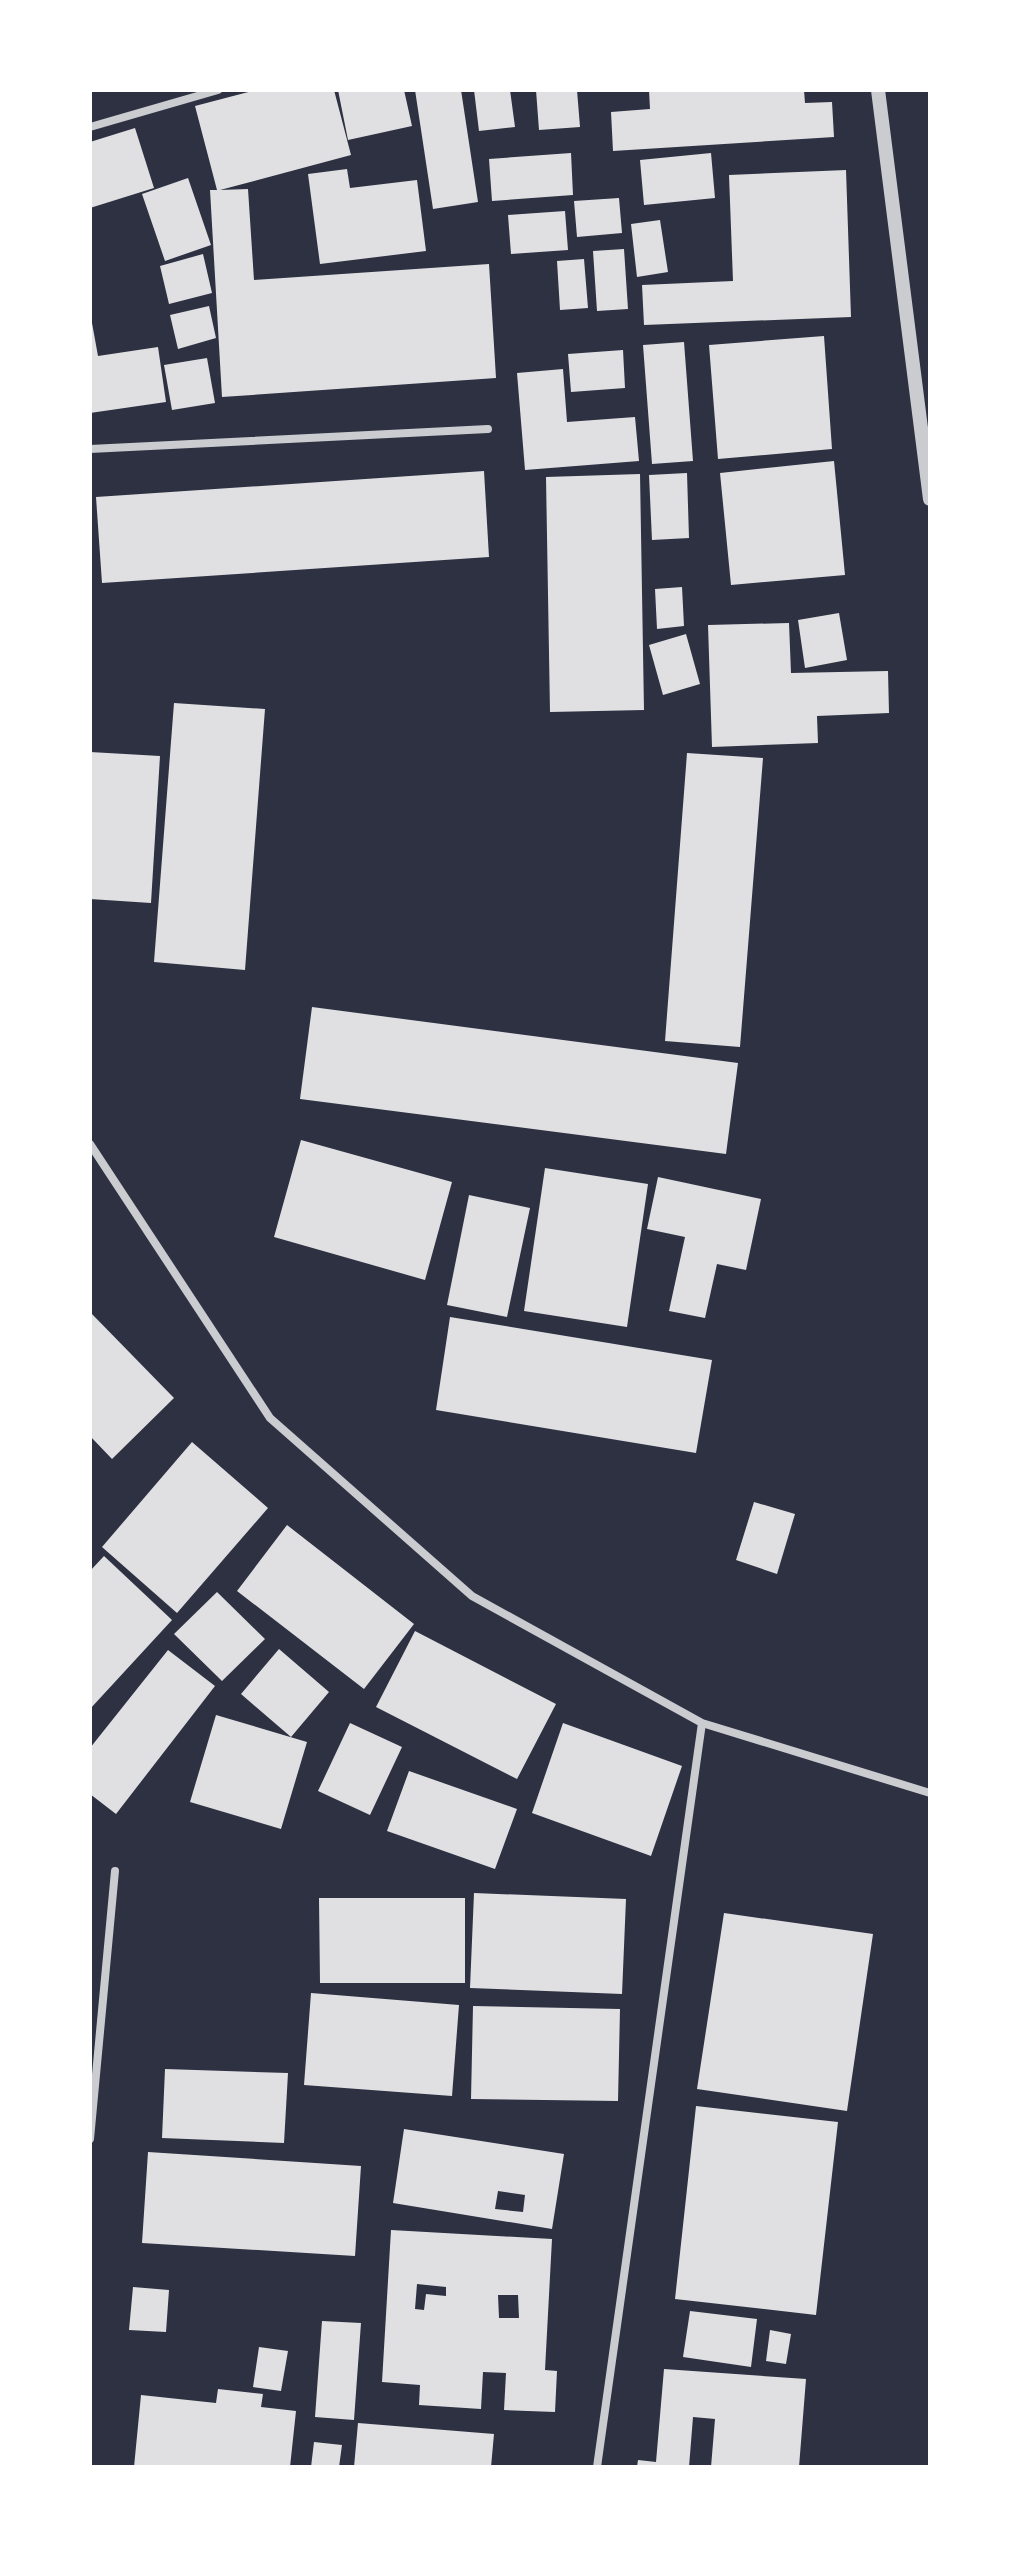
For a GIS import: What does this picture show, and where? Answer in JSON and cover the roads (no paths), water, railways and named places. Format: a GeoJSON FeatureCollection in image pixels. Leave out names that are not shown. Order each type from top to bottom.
{"type":"FeatureCollection","features":[{"type":"Feature","properties":{"kind":"street"},"geometry":{"type":"LineString","coordinates":[[90,127],[218,90]]}},
{"type":"Feature","properties":{"kind":"street"},"geometry":{"type":"LineString","coordinates":[[878,90],[930,499]]}},
{"type":"Feature","properties":{"kind":"street"},"geometry":{"type":"LineString","coordinates":[[90,449],[488,429]]}},
{"type":"Feature","properties":{"kind":"street"},"geometry":{"type":"LineString","coordinates":[[90,1144],[270,1418],[472,1596],[702,1723],[930,1793]]}},
{"type":"Feature","properties":{"kind":"street"},"geometry":{"type":"LineString","coordinates":[[597,2467],[702,1723]]}},
{"type":"Feature","properties":{"kind":"street"},"geometry":{"type":"LineString","coordinates":[[90,2139],[115,1871]]}}]}
